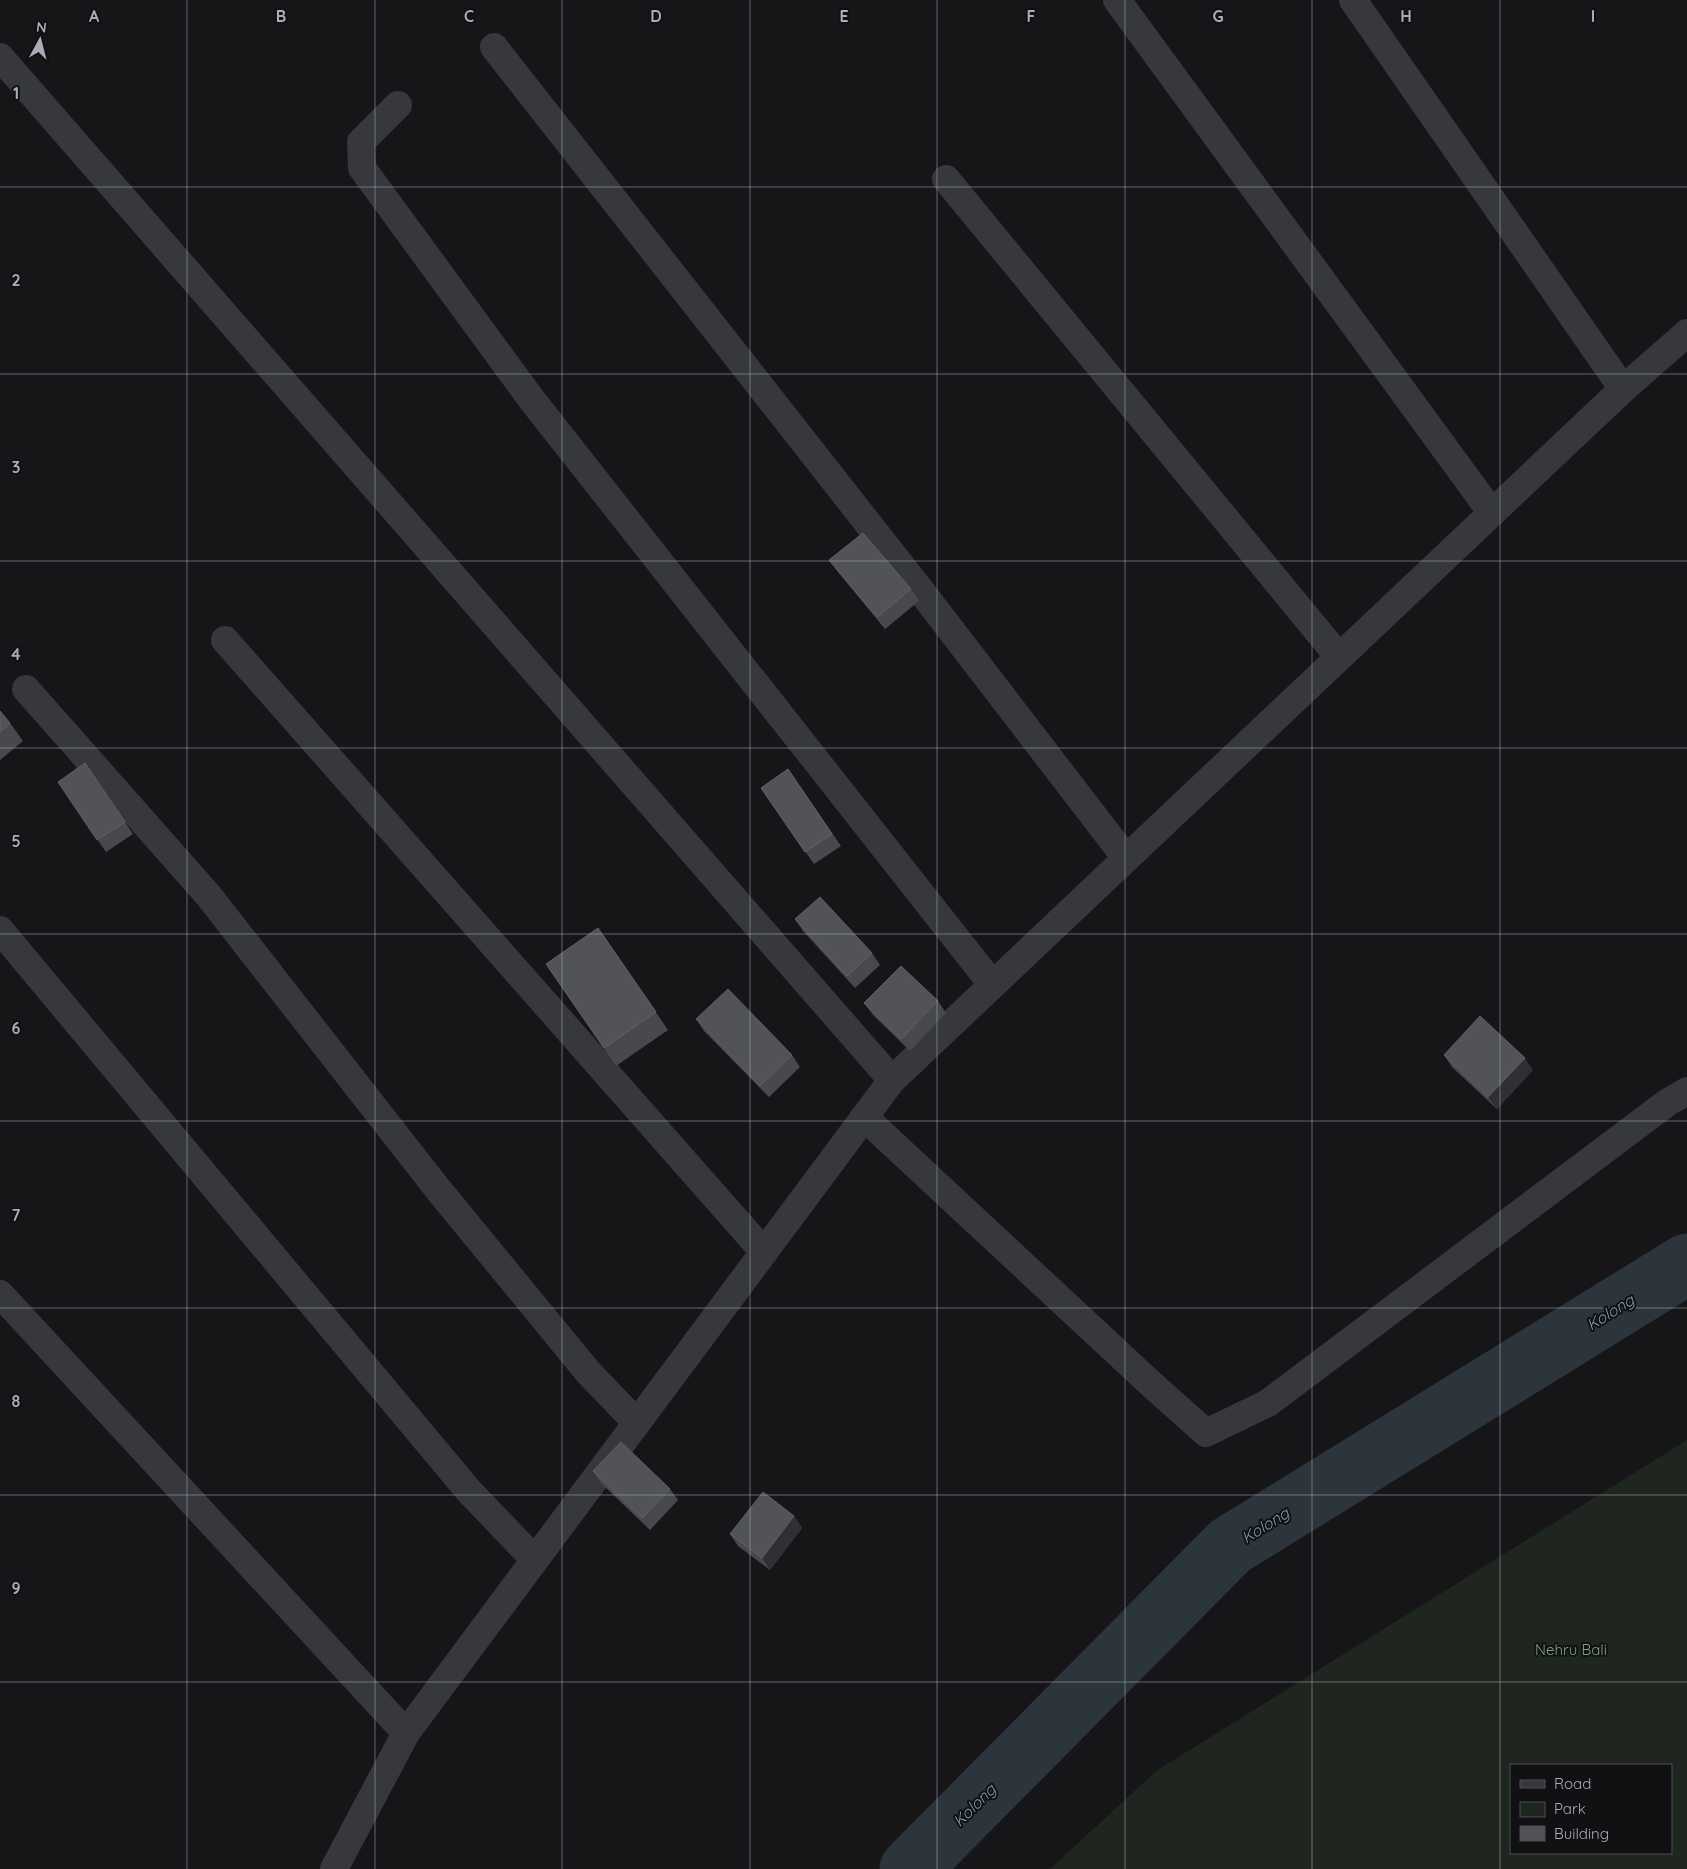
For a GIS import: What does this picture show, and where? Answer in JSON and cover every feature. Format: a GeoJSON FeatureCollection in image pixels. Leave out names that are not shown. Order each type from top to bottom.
{"type":"FeatureCollection","features":[{"type":"Feature","properties":{"kind":"street"},"geometry":{"type":"LineString","coordinates":[[1117,0],[1492,514]]}},
{"type":"Feature","properties":{"kind":"street"},"geometry":{"type":"LineString","coordinates":[[1353,0],[1623,389]]}},
{"type":"Feature","properties":{"kind":"street"},"geometry":{"type":"LineString","coordinates":[[494,47],[921,591],[1126,858]]}},
{"type":"Feature","properties":{"kind":"street"},"geometry":{"type":"LineString","coordinates":[[0,57],[892,1080]]}},
{"type":"Feature","properties":{"kind":"street"},"geometry":{"type":"LineString","coordinates":[[398,105],[361,142],[362,168],[532,400],[992,984]]}},
{"type":"Feature","properties":{"kind":"street"},"geometry":{"type":"LineString","coordinates":[[946,179],[1339,657]]}},
{"type":"Feature","properties":{"kind":"street"},"geometry":{"type":"LineString","coordinates":[[334,1869],[406,1733],[892,1080],[1623,389],[1687,333]]}},
{"type":"Feature","properties":{"kind":"street"},"geometry":{"type":"LineString","coordinates":[[225,640],[764,1252]]}},
{"type":"Feature","properties":{"kind":"street"},"geometry":{"type":"LineString","coordinates":[[26,689],[208,895],[437,1188],[588,1372],[637,1423]]}},
{"type":"Feature","properties":{"kind":"street"},"geometry":{"type":"LineString","coordinates":[[0,930],[468,1490],[535,1560]]}},
{"type":"Feature","properties":{"kind":"street"},"geometry":{"type":"LineString","coordinates":[[864,1117],[1206,1433],[1268,1403],[1668,1102],[1687,1091]]}},
{"type":"Feature","properties":{"kind":"street"},"geometry":{"type":"LineString","coordinates":[[0,1294],[406,1733]]}},
{"type":"Feature","properties":{"kind":"green space","name":"Nehru Bali"},"geometry":{"type":"Polygon","coordinates":[[[1687,1440],[1687,1869],[1050,1869],[1156,1771],[1687,1440]]]}},
{"type":"Feature","properties":{"kind":"building"},"geometry":{"type":"Polygon","coordinates":[[[863,533],[911,589],[877,617],[829,560],[863,533]]]}},
{"type":"Feature","properties":{"kind":"building"},"geometry":{"type":"Polygon","coordinates":[[[0,711],[10,723],[0,732],[0,711]]]}},
{"type":"Feature","properties":{"kind":"building"},"geometry":{"type":"Polygon","coordinates":[[[85,763],[125,822],[97,840],[58,782],[85,763]]]}},
{"type":"Feature","properties":{"kind":"building"},"geometry":{"type":"Polygon","coordinates":[[[788,769],[832,834],[805,852],[761,788],[788,769]]]}},
{"type":"Feature","properties":{"kind":"building"},"geometry":{"type":"Polygon","coordinates":[[[820,897],[872,953],[847,976],[795,919],[820,897]]]}},
{"type":"Feature","properties":{"kind":"building"},"geometry":{"type":"Polygon","coordinates":[[[598,928],[656,1012],[604,1048],[546,964],[598,928]]]}},
{"type":"Feature","properties":{"kind":"building"},"geometry":{"type":"Polygon","coordinates":[[[901,966],[938,1001],[901,1039],[864,1003],[901,966]]]}},
{"type":"Feature","properties":{"kind":"building"},"geometry":{"type":"Polygon","coordinates":[[[728,989],[792,1055],[760,1086],[696,1019],[728,989]]]}},
{"type":"Feature","properties":{"kind":"building"},"geometry":{"type":"Polygon","coordinates":[[[1480,1016],[1525,1058],[1488,1097],[1444,1055],[1480,1016]]]}},
{"type":"Feature","properties":{"kind":"building"},"geometry":{"type":"Polygon","coordinates":[[[621,1442],[670,1489],[642,1518],[593,1471],[621,1442]]]}},
{"type":"Feature","properties":{"kind":"building"},"geometry":{"type":"Polygon","coordinates":[[[763,1492],[794,1516],[762,1558],[730,1534],[763,1492]]]}},
{"type":"Feature","properties":{"kind":"waterway","name":"Kolong"},"geometry":{"type":"LineString","coordinates":[[910,1869],[1230,1546],[1687,1264]]}}]}
